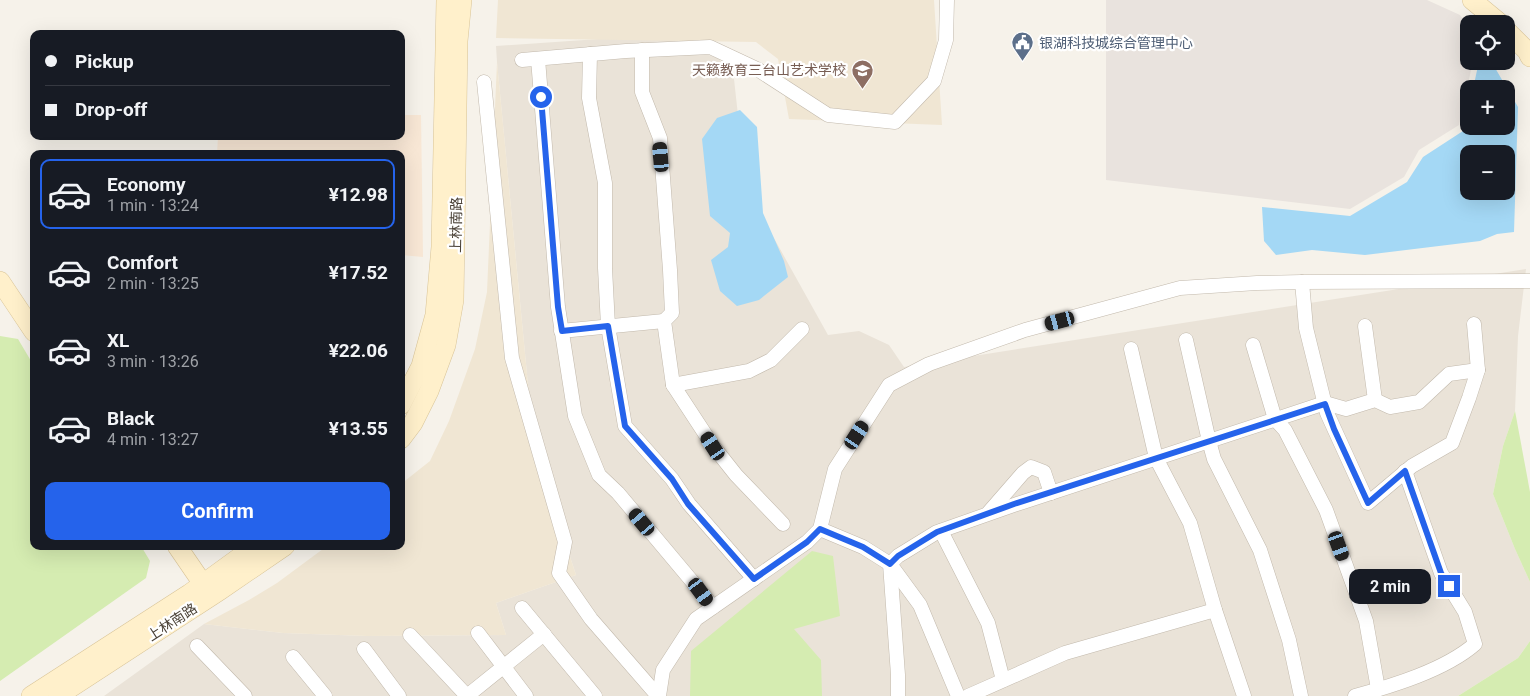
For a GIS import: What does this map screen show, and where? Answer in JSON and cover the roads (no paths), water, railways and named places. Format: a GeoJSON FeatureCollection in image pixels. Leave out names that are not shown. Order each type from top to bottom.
{"type":"FeatureCollection","features":[{"type":"Feature","properties":{"kind":"street","name":"上林南路"},"geometry":{"type":"LineString","coordinates":[[405,397],[421,366],[435,315],[441,247],[446,0]]}},
{"type":"Feature","properties":{"kind":"street","name":"上林南路"},"geometry":{"type":"LineString","coordinates":[[405,433],[413,423],[429,391],[446,346],[454,300],[458,42],[462,0]]}},
{"type":"Feature","properties":{"kind":"street"},"geometry":{"type":"LineString","coordinates":[[522,60],[642,50],[710,47],[757,69],[828,115],[895,122],[934,81],[946,40],[947,0]]}},
{"type":"Feature","properties":{"kind":"street"},"geometry":{"type":"LineString","coordinates":[[1472,0],[1490,15]]}},
{"type":"Feature","properties":{"kind":"street"},"geometry":{"type":"LineString","coordinates":[[1515,39],[1529,52]]}},
{"type":"Feature","properties":{"kind":"street"},"geometry":{"type":"LineString","coordinates":[[562,331],[664,321],[672,313],[660,138],[642,92],[642,50]]}},
{"type":"Feature","properties":{"kind":"street"},"geometry":{"type":"LineString","coordinates":[[590,54],[589,98],[606,183],[605,268],[608,326],[625,426],[672,479],[688,504],[754,579]]}},
{"type":"Feature","properties":{"kind":"street"},"geometry":{"type":"LineString","coordinates":[[538,59],[558,307],[575,416],[599,475],[618,493],[713,607]]}},
{"type":"Feature","properties":{"kind":"street"},"geometry":{"type":"LineString","coordinates":[[484,82],[512,358],[565,542],[559,573],[591,619],[659,696]]}},
{"type":"Feature","properties":{"kind":"street"},"geometry":{"type":"LineString","coordinates":[[0,281],[6,304],[30,328]]}},
{"type":"Feature","properties":{"kind":"street"},"geometry":{"type":"LineString","coordinates":[[659,696],[663,670],[696,619],[807,542],[820,529],[835,468],[889,385],[928,364],[1025,330],[1180,288],[1302,282],[1530,281]]}},
{"type":"Feature","properties":{"kind":"street"},"geometry":{"type":"LineString","coordinates":[[1302,282],[1306,328],[1327,413],[1368,503],[1405,471],[1452,443],[1478,370],[1474,324]]}},
{"type":"Feature","properties":{"kind":"street"},"geometry":{"type":"LineString","coordinates":[[664,321],[673,385],[713,446],[736,475],[783,524]]}},
{"type":"Feature","properties":{"kind":"street"},"geometry":{"type":"LineString","coordinates":[[1365,326],[1375,400]]}},
{"type":"Feature","properties":{"kind":"street"},"geometry":{"type":"LineString","coordinates":[[673,385],[749,371],[771,360],[802,329]]}},
{"type":"Feature","properties":{"kind":"street"},"geometry":{"type":"LineString","coordinates":[[1186,340],[1214,459],[1260,550],[1289,640],[1301,696]]}},
{"type":"Feature","properties":{"kind":"street"},"geometry":{"type":"LineString","coordinates":[[1253,345],[1275,420],[1285,430],[1326,510],[1366,621],[1378,690]]}},
{"type":"Feature","properties":{"kind":"street"},"geometry":{"type":"LineString","coordinates":[[1131,348],[1156,458],[1190,523],[1215,610],[1244,696]]}},
{"type":"Feature","properties":{"kind":"street"},"geometry":{"type":"LineString","coordinates":[[898,696],[890,564],[898,556],[941,531],[1050,492],[1325,404],[1346,409],[1375,400],[1390,407],[1419,402],[1448,374],[1478,370]]}},
{"type":"Feature","properties":{"kind":"street"},"geometry":{"type":"LineString","coordinates":[[987,514],[1023,472],[1031,468],[1044,472],[1050,492]]}},
{"type":"Feature","properties":{"kind":"street"},"geometry":{"type":"LineString","coordinates":[[1355,696],[1410,679],[1454,659],[1475,644],[1465,612],[1441,573],[1405,471]]}},
{"type":"Feature","properties":{"kind":"street"},"geometry":{"type":"LineString","coordinates":[[820,529],[863,547],[890,564],[920,605],[958,696]]}},
{"type":"Feature","properties":{"kind":"street"},"geometry":{"type":"LineString","coordinates":[[941,531],[988,622],[1003,680]]}},
{"type":"Feature","properties":{"kind":"street"},"geometry":{"type":"LineString","coordinates":[[180,550],[203,584]]}},
{"type":"Feature","properties":{"kind":"street","name":"上林南路"},"geometry":{"type":"LineString","coordinates":[[31,696],[203,584],[250,550]]}},
{"type":"Feature","properties":{"kind":"street","name":"上林南路"},"geometry":{"type":"LineString","coordinates":[[58,696],[279,550]]}},
{"type":"Feature","properties":{"kind":"street"},"geometry":{"type":"LineString","coordinates":[[522,608],[595,696]]}},
{"type":"Feature","properties":{"kind":"street"},"geometry":{"type":"LineString","coordinates":[[968,696],[1065,653],[1215,610]]}},
{"type":"Feature","properties":{"kind":"street"},"geometry":{"type":"LineString","coordinates":[[478,633],[526,696]]}},
{"type":"Feature","properties":{"kind":"street"},"geometry":{"type":"LineString","coordinates":[[410,635],[467,696],[544,634]]}},
{"type":"Feature","properties":{"kind":"street"},"geometry":{"type":"LineString","coordinates":[[197,646],[245,696]]}},
{"type":"Feature","properties":{"kind":"street"},"geometry":{"type":"LineString","coordinates":[[364,650],[399,696]]}},
{"type":"Feature","properties":{"kind":"street"},"geometry":{"type":"LineString","coordinates":[[293,657],[324,696]]}},
{"type":"Feature","properties":{"kind":"water"},"geometry":{"type":"Polygon","coordinates":[[[1477,70],[1496,70],[1502,80],[1475,80],[1477,70]]]}},
{"type":"Feature","properties":{"kind":"water"},"geometry":{"type":"Polygon","coordinates":[[[1515,102],[1518,107],[1514,232],[1497,234],[1480,241],[1365,255],[1312,250],[1276,255],[1264,241],[1262,207],[1350,216],[1407,182],[1423,157],[1460,133],[1460,135],[1515,135],[1515,102]]]}},
{"type":"Feature","properties":{"kind":"water"},"geometry":{"type":"Polygon","coordinates":[[[740,110],[757,127],[763,213],[784,261],[788,277],[759,300],[737,306],[720,291],[711,260],[728,247],[730,233],[710,216],[702,139],[717,118],[740,110]]]}},
{"type":"Feature","properties":{"kind":"place","name":"银湖科技城综合管理中心"},"geometry":{"type":"Point","coordinates":[1023,62]}},
{"type":"Feature","properties":{"kind":"place","name":"天籁教育三台山艺术学校"},"geometry":{"type":"Point","coordinates":[862,89]}}]}
